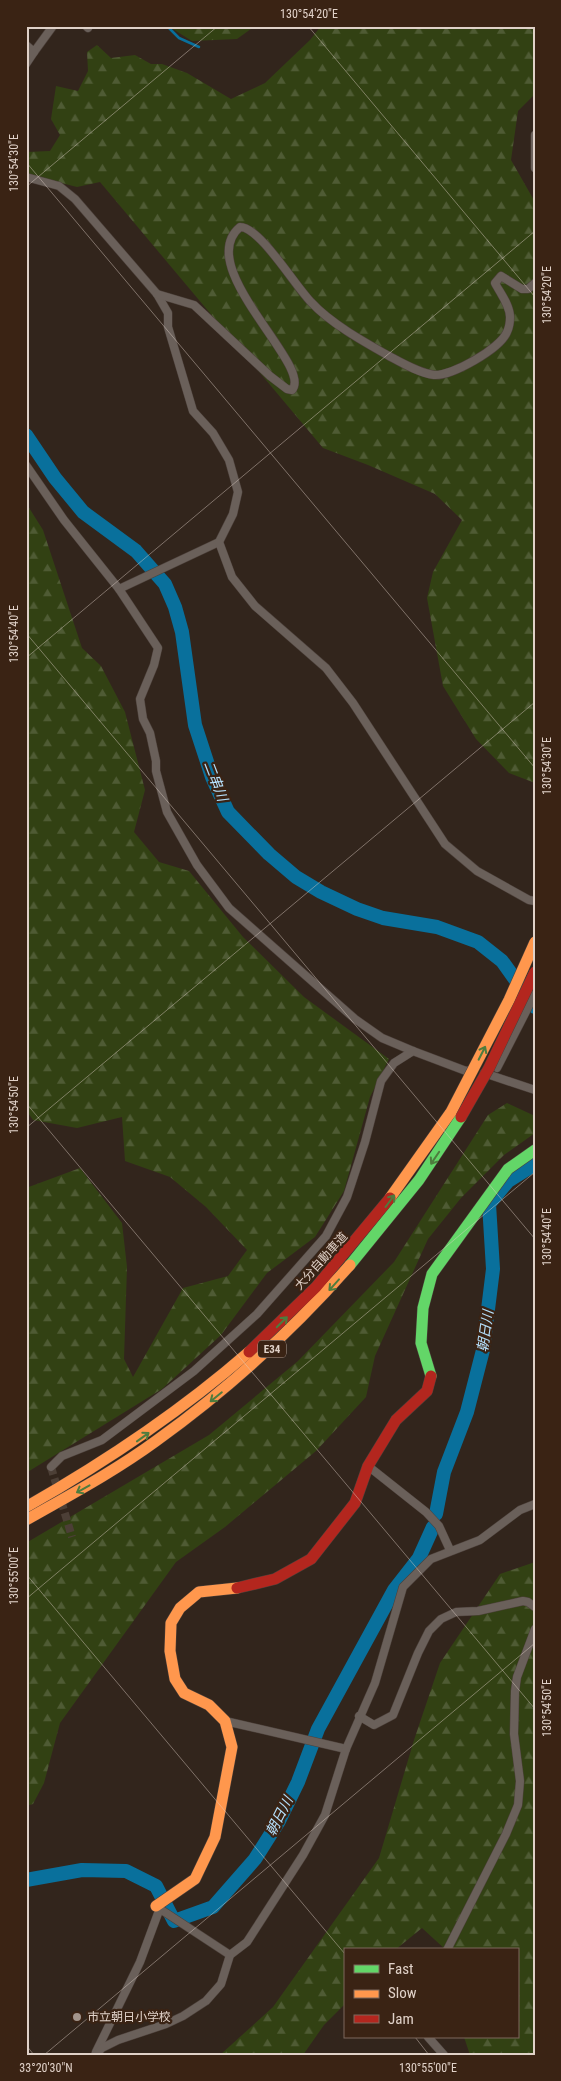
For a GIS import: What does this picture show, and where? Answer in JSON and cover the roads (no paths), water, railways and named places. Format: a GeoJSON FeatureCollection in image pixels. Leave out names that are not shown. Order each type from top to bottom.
{"type":"FeatureCollection","features":[{"type":"Feature","properties":{"kind":"main road","name":"大分自動車道"},"geometry":{"type":"LineString","coordinates":[[26,1507],[130,1447],[213,1385],[258,1346],[352,1248],[456,1114],[535,942]]}},
{"type":"Feature","properties":{"kind":"main road","name":"大分自動車道"},"geometry":{"type":"LineString","coordinates":[[26,1520],[92,1484],[136,1456],[207,1404],[267,1354],[361,1256],[400,1207],[502,1041],[535,972]]}},
{"type":"Feature","properties":{"kind":"main road"},"geometry":{"type":"LineString","coordinates":[[158,1907],[195,1879],[214,1837],[232,1747],[224,1721],[209,1705],[184,1693],[175,1679],[170,1651],[171,1623],[180,1608],[199,1592],[250,1586],[276,1579],[311,1559],[355,1503],[368,1466],[396,1420],[427,1391],[431,1374],[421,1343],[423,1308],[432,1274],[508,1168],[535,1150]]}},
{"type":"Feature","properties":{"kind":"street"},"geometry":{"type":"LineString","coordinates":[[26,64],[53,26]]}},
{"type":"Feature","properties":{"kind":"street"},"geometry":{"type":"LineString","coordinates":[[26,45],[34,52]]}},
{"type":"Feature","properties":{"kind":"street"},"geometry":{"type":"LineString","coordinates":[[535,135],[535,168]]}},
{"type":"Feature","properties":{"kind":"street"},"geometry":{"type":"LineString","coordinates":[[26,177],[59,186],[75,199],[158,294],[168,313],[168,327],[193,411],[213,433],[229,460],[238,492],[233,514],[219,542],[119,589]]}},
{"type":"Feature","properties":{"kind":"street"},"geometry":{"type":"LineString","coordinates":[[158,294],[194,305],[256,364],[287,389],[292,390],[296,386],[296,378],[289,364],[251,308],[232,268],[228,247],[231,236],[240,227],[254,232],[311,303],[353,335],[389,356],[422,372],[435,375],[451,373],[479,358],[500,342],[507,333],[510,310],[495,283],[500,276],[522,289],[528,289],[535,283]]}},
{"type":"Feature","properties":{"kind":"street"},"geometry":{"type":"LineString","coordinates":[[26,466],[64,520],[119,589],[158,648],[154,665],[140,699],[143,719],[150,733],[156,771],[167,812],[197,865],[229,908],[355,1019],[382,1038],[466,1071],[470,1069],[535,1090]]}},
{"type":"Feature","properties":{"kind":"street"},"geometry":{"type":"LineString","coordinates":[[219,542],[232,577],[255,606],[326,668],[352,703],[445,844],[477,871],[529,900],[535,901]]}},
{"type":"Feature","properties":{"kind":"street"},"geometry":{"type":"LineString","coordinates":[[493,1076],[525,1017],[535,994]]}},
{"type":"Feature","properties":{"kind":"street"},"geometry":{"type":"LineString","coordinates":[[51,1467],[62,1456],[88,1447],[110,1434],[194,1371],[257,1314],[326,1236],[347,1197],[365,1142],[381,1081],[394,1063],[414,1051]]}},
{"type":"Feature","properties":{"kind":"street"},"geometry":{"type":"LineString","coordinates":[[368,1466],[426,1512],[439,1526],[450,1550]]}},
{"type":"Feature","properties":{"kind":"street"},"geometry":{"type":"LineString","coordinates":[[94,2055],[102,2048],[118,2040],[166,2024],[206,2001],[221,1984],[230,1955],[247,1942],[308,1847],[325,1815],[346,1749],[375,1682],[403,1587],[431,1559],[450,1550],[480,1540],[520,1510],[535,1504]]}},
{"type":"Feature","properties":{"kind":"street"},"geometry":{"type":"LineString","coordinates":[[359,1716],[374,1725],[393,1715],[429,1631],[446,1615],[523,1601],[535,1607]]}},
{"type":"Feature","properties":{"kind":"street"},"geometry":{"type":"LineString","coordinates":[[448,1948],[506,1834],[518,1805],[520,1781],[514,1726],[514,1691],[517,1677],[535,1629]]}},
{"type":"Feature","properties":{"kind":"street"},"geometry":{"type":"LineString","coordinates":[[224,1721],[346,1749]]}},
{"type":"Feature","properties":{"kind":"street"},"geometry":{"type":"LineString","coordinates":[[94,2055],[140,1962],[158,1907],[230,1955]]}},
{"type":"Feature","properties":{"kind":"street"},"geometry":{"type":"LineString","coordinates":[[429,2038],[444,2055]]}},
{"type":"Feature","properties":{"kind":"waterway"},"geometry":{"type":"LineString","coordinates":[[167,26],[179,38],[199,47]]}},
{"type":"Feature","properties":{"kind":"waterway","name":"二串川"},"geometry":{"type":"LineString","coordinates":[[26,435],[55,478],[83,512],[136,551],[165,584],[175,607],[182,632],[195,725],[212,777],[228,812],[269,854],[296,877],[321,892],[357,909],[383,918],[437,927],[478,942],[502,961],[535,1007]]}},
{"type":"Feature","properties":{"kind":"waterway","name":"朝日川"},"geometry":{"type":"LineString","coordinates":[[436,1514],[444,1472],[467,1412],[483,1350],[493,1269],[489,1204],[508,1181],[535,1164]]}},
{"type":"Feature","properties":{"kind":"waterway","name":"朝日川"},"geometry":{"type":"LineString","coordinates":[[26,1880],[82,1870],[126,1871],[156,1886],[174,1921],[213,1907],[255,1859],[279,1821],[298,1782],[318,1729],[394,1590],[419,1558],[433,1527]]}},
{"type":"Feature","properties":{"kind":"tunnel"},"geometry":{"type":"LineString","coordinates":[[51,1467],[72,1537]]}},
{"type":"Feature","properties":{"kind":"place","name":"市立朝日小学校"},"geometry":{"type":"Point","coordinates":[77,2017]}}]}
